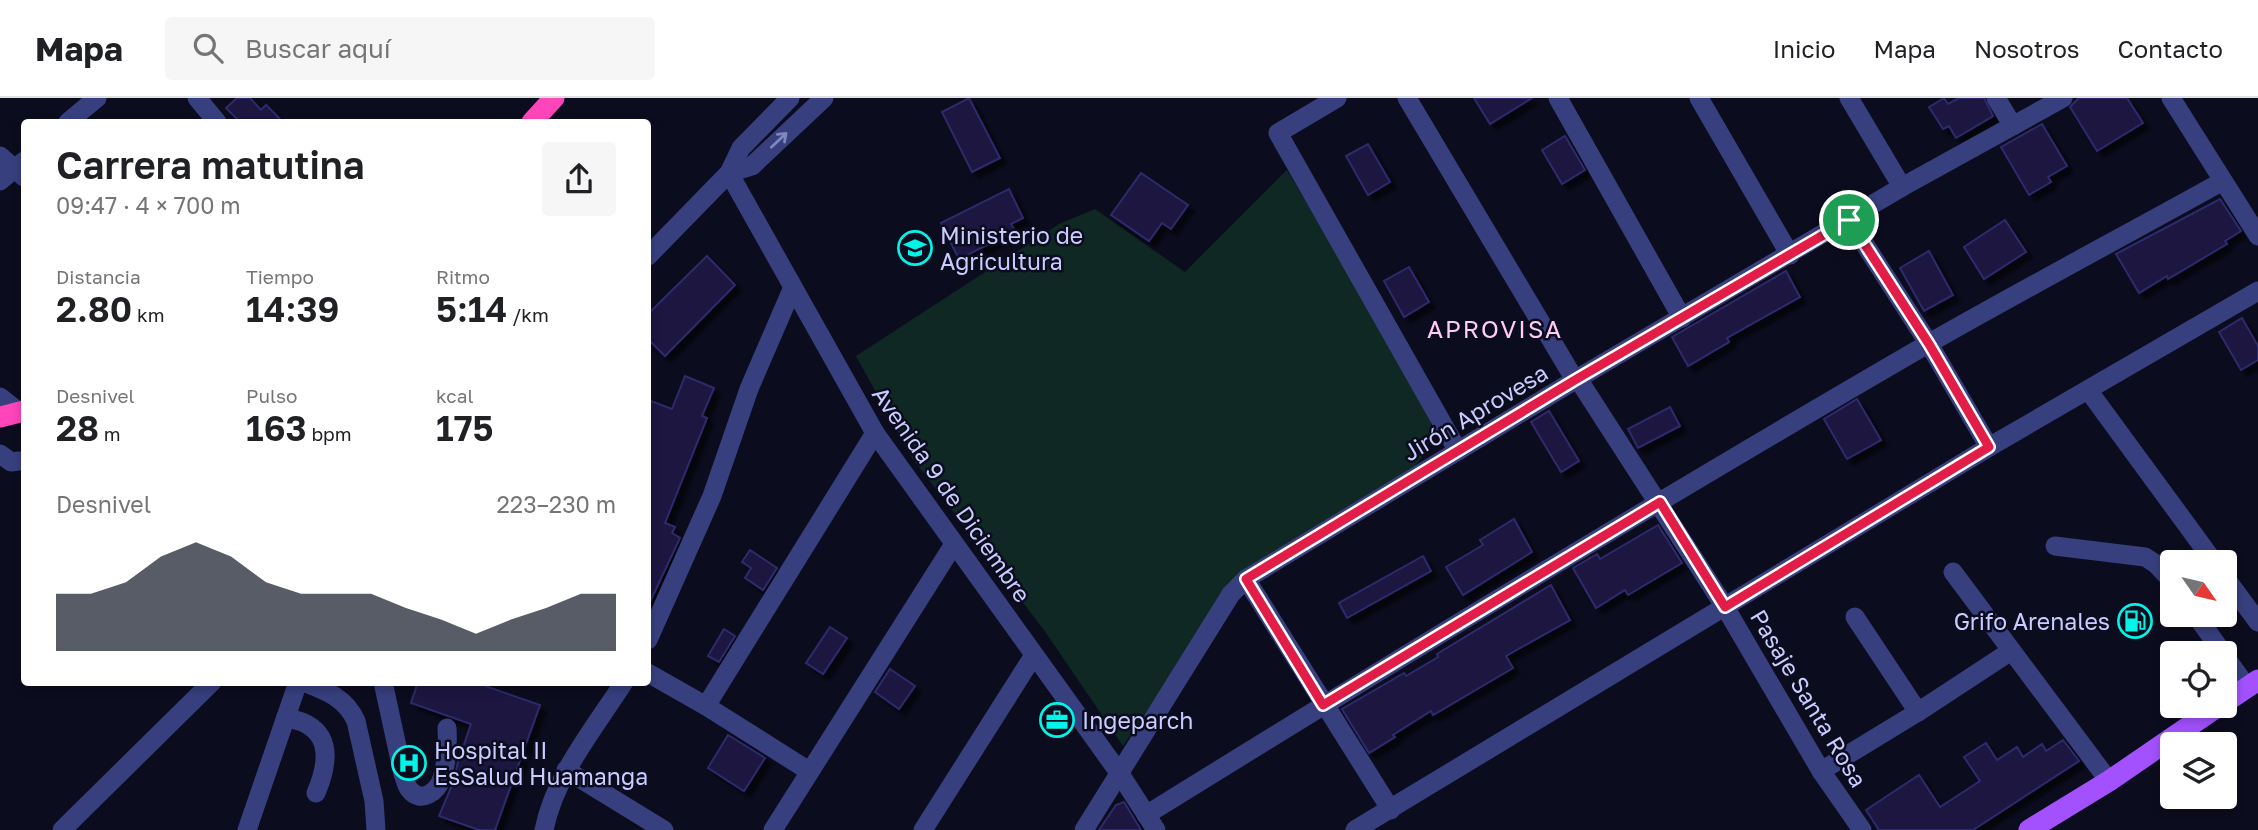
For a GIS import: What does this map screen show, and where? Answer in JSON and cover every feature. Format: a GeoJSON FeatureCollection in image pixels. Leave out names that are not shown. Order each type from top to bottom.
{"type":"FeatureCollection","features":[{"type":"Feature","properties":{"kind":"highway"},"geometry":{"type":"LineString","coordinates":[[535,119],[554,98]]}},
{"type":"Feature","properties":{"kind":"main road"},"geometry":{"type":"LineString","coordinates":[[2237,694],[2253,683]]}},
{"type":"Feature","properties":{"kind":"main road"},"geometry":{"type":"LineString","coordinates":[[2029,830],[2109,781],[2201,718]]}},
{"type":"Feature","properties":{"kind":"street"},"geometry":{"type":"LineString","coordinates":[[72,119],[97,98]]}},
{"type":"Feature","properties":{"kind":"street"},"geometry":{"type":"LineString","coordinates":[[197,98],[215,119]]}},
{"type":"Feature","properties":{"kind":"street"},"geometry":{"type":"LineString","coordinates":[[651,253],[729,173],[741,148],[790,98]]}},
{"type":"Feature","properties":{"kind":"street"},"geometry":{"type":"LineString","coordinates":[[729,173],[752,166],[824,98]]}},
{"type":"Feature","properties":{"kind":"street"},"geometry":{"type":"LineString","coordinates":[[1337,98],[1278,133],[1458,451]]}},
{"type":"Feature","properties":{"kind":"street","name":"Pasaje Santa Rosa"},"geometry":{"type":"LineString","coordinates":[[1407,98],[1577,379],[1660,502],[1821,771],[1862,830]]}},
{"type":"Feature","properties":{"kind":"street"},"geometry":{"type":"LineString","coordinates":[[1558,98],[1682,318]]}},
{"type":"Feature","properties":{"kind":"street"},"geometry":{"type":"LineString","coordinates":[[1699,98],[1790,255]]}},
{"type":"Feature","properties":{"kind":"street"},"geometry":{"type":"LineString","coordinates":[[1849,98],[1902,187]]}},
{"type":"Feature","properties":{"kind":"street"},"geometry":{"type":"LineString","coordinates":[[1996,98],[2013,126]]}},
{"type":"Feature","properties":{"kind":"street","name":"Jirón Aprovesa"},"geometry":{"type":"LineString","coordinates":[[1084,830],[1231,594],[1246,579],[1902,187],[2063,98]]}},
{"type":"Feature","properties":{"kind":"street"},"geometry":{"type":"LineString","coordinates":[[2171,98],[2258,236]]}},
{"type":"Feature","properties":{"kind":"street"},"geometry":{"type":"LineString","coordinates":[[0,181],[16,165]]}},
{"type":"Feature","properties":{"kind":"street","name":"Avenida 9 de Diciembre"},"geometry":{"type":"LineString","coordinates":[[729,173],[875,433],[1120,774],[1151,822]]}},
{"type":"Feature","properties":{"kind":"street"},"geometry":{"type":"LineString","coordinates":[[1151,822],[1323,705],[1660,502],[1929,344],[2223,181]]}},
{"type":"Feature","properties":{"kind":"street"},"geometry":{"type":"LineString","coordinates":[[1849,220],[1929,344],[1989,447]]}},
{"type":"Feature","properties":{"kind":"street"},"geometry":{"type":"LineString","coordinates":[[651,633],[712,496],[749,389],[793,288]]}},
{"type":"Feature","properties":{"kind":"street"},"geometry":{"type":"LineString","coordinates":[[1355,830],[1989,447],[2258,291]]}},
{"type":"Feature","properties":{"kind":"street"},"geometry":{"type":"LineString","coordinates":[[2088,390],[2205,550]]}},
{"type":"Feature","properties":{"kind":"street"},"geometry":{"type":"LineString","coordinates":[[0,397],[14,413]]}},
{"type":"Feature","properties":{"kind":"street"},"geometry":{"type":"LineString","coordinates":[[706,706],[875,433]]}},
{"type":"Feature","properties":{"kind":"street"},"geometry":{"type":"LineString","coordinates":[[0,454],[11,462],[19,461]]}},
{"type":"Feature","properties":{"kind":"street"},"geometry":{"type":"LineString","coordinates":[[773,830],[954,544]]}},
{"type":"Feature","properties":{"kind":"street"},"geometry":{"type":"LineString","coordinates":[[2056,546],[2145,557],[2160,568]]}},
{"type":"Feature","properties":{"kind":"street"},"geometry":{"type":"LineString","coordinates":[[1953,572],[2109,781]]}},
{"type":"Feature","properties":{"kind":"street"},"geometry":{"type":"LineString","coordinates":[[1246,579],[1391,810]]}},
{"type":"Feature","properties":{"kind":"street"},"geometry":{"type":"LineString","coordinates":[[2237,594],[2258,622]]}},
{"type":"Feature","properties":{"kind":"street"},"geometry":{"type":"LineString","coordinates":[[1855,617],[1918,712]]}},
{"type":"Feature","properties":{"kind":"street"},"geometry":{"type":"LineString","coordinates":[[1821,771],[2011,651]]}},
{"type":"Feature","properties":{"kind":"street"},"geometry":{"type":"LineString","coordinates":[[923,830],[1034,655]]}},
{"type":"Feature","properties":{"kind":"street"},"geometry":{"type":"LineString","coordinates":[[2237,667],[2253,683]]}},
{"type":"Feature","properties":{"kind":"street"},"geometry":{"type":"LineString","coordinates":[[651,675],[809,771]]}},
{"type":"Feature","properties":{"kind":"street"},"geometry":{"type":"LineString","coordinates":[[62,830],[208,686]]}},
{"type":"Feature","properties":{"kind":"street"},"geometry":{"type":"LineString","coordinates":[[247,830],[299,686]]}},
{"type":"Feature","properties":{"kind":"street"},"geometry":{"type":"LineString","coordinates":[[311,686],[334,695],[352,712],[374,801],[376,830]]}},
{"type":"Feature","properties":{"kind":"street"},"geometry":{"type":"LineString","coordinates":[[384,686],[403,774],[414,794],[431,794],[440,784],[446,761],[447,728]]}},
{"type":"Feature","properties":{"kind":"street"},"geometry":{"type":"LineString","coordinates":[[544,830],[566,770],[621,686]]}},
{"type":"Feature","properties":{"kind":"street"},"geometry":{"type":"LineString","coordinates":[[286,717],[308,725],[323,743],[325,772],[316,793]]}},
{"type":"Feature","properties":{"kind":"street"},"geometry":{"type":"LineString","coordinates":[[566,770],[664,830]]}},
{"type":"Feature","properties":{"kind":"green space"},"geometry":{"type":"Polygon","coordinates":[[[1287,170],[1431,414],[1429,441],[1416,465],[1242,573],[1123,746],[1044,630],[912,458],[856,356],[1059,224],[1095,209],[1185,272],[1287,170]]]}},
{"type":"Feature","properties":{"kind":"building"},"geometry":{"type":"Polygon","coordinates":[[[237,98],[250,98],[261,110],[266,105],[280,119],[237,119],[226,108],[237,98]]]}},
{"type":"Feature","properties":{"kind":"building"},"geometry":{"type":"Polygon","coordinates":[[[969,98],[1000,158],[972,172],[942,112],[969,98]]]}},
{"type":"Feature","properties":{"kind":"building"},"geometry":{"type":"Polygon","coordinates":[[[1474,98],[1532,98],[1490,124],[1474,98]]]}},
{"type":"Feature","properties":{"kind":"building"},"geometry":{"type":"Polygon","coordinates":[[[1944,98],[1948,104],[1959,98],[1984,98],[1993,116],[1956,138],[1949,126],[1943,129],[1929,107],[1944,98]]]}},
{"type":"Feature","properties":{"kind":"building"},"geometry":{"type":"Polygon","coordinates":[[[2079,98],[2127,98],[2143,123],[2097,151],[2070,107],[2079,98]]]}},
{"type":"Feature","properties":{"kind":"building"},"geometry":{"type":"Polygon","coordinates":[[[2042,124],[2067,166],[2048,177],[2051,182],[2029,195],[2001,147],[2042,124]]]}},
{"type":"Feature","properties":{"kind":"building"},"geometry":{"type":"Polygon","coordinates":[[[1565,136],[1585,170],[1562,184],[1542,150],[1565,136]]]}},
{"type":"Feature","properties":{"kind":"building"},"geometry":{"type":"Polygon","coordinates":[[[1368,144],[1390,182],[1368,195],[1346,156],[1368,144]]]}},
{"type":"Feature","properties":{"kind":"building"},"geometry":{"type":"Polygon","coordinates":[[[1141,173],[1188,205],[1171,229],[1162,223],[1149,241],[1111,215],[1141,173]]]}},
{"type":"Feature","properties":{"kind":"building"},"geometry":{"type":"Polygon","coordinates":[[[1009,189],[1023,218],[1011,224],[1015,231],[959,259],[941,223],[1009,189]]]}},
{"type":"Feature","properties":{"kind":"building"},"geometry":{"type":"Polygon","coordinates":[[[2220,199],[2241,231],[2225,241],[2227,244],[2139,293],[2116,254],[2220,199]]]}},
{"type":"Feature","properties":{"kind":"building"},"geometry":{"type":"Polygon","coordinates":[[[2005,220],[2026,252],[1984,279],[1964,247],[2005,220]]]}},
{"type":"Feature","properties":{"kind":"building"},"geometry":{"type":"Polygon","coordinates":[[[1929,251],[1953,295],[1924,311],[1900,268],[1929,251]]]}},
{"type":"Feature","properties":{"kind":"building"},"geometry":{"type":"Polygon","coordinates":[[[707,256],[735,285],[665,356],[651,342],[651,311],[707,256]]]}},
{"type":"Feature","properties":{"kind":"building"},"geometry":{"type":"Polygon","coordinates":[[[1409,267],[1429,302],[1404,317],[1384,281],[1409,267]]]}},
{"type":"Feature","properties":{"kind":"building"},"geometry":{"type":"Polygon","coordinates":[[[1786,271],[1800,297],[1727,338],[1729,342],[1688,366],[1672,337],[1786,271]]]}},
{"type":"Feature","properties":{"kind":"building"},"geometry":{"type":"Polygon","coordinates":[[[2242,318],[2258,346],[2258,360],[2241,370],[2219,332],[2242,318]]]}},
{"type":"Feature","properties":{"kind":"building"},"geometry":{"type":"Polygon","coordinates":[[[685,376],[714,388],[702,416],[707,418],[665,523],[675,527],[672,533],[680,538],[651,600],[651,401],[672,409],[685,376]]]}},
{"type":"Feature","properties":{"kind":"building"},"geometry":{"type":"Polygon","coordinates":[[[1857,399],[1881,440],[1847,459],[1824,419],[1857,399]]]}},
{"type":"Feature","properties":{"kind":"building"},"geometry":{"type":"Polygon","coordinates":[[[1670,407],[1680,426],[1638,448],[1628,429],[1670,407]]]}},
{"type":"Feature","properties":{"kind":"building"},"geometry":{"type":"Polygon","coordinates":[[[1549,411],[1579,461],[1561,472],[1531,422],[1549,411]]]}},
{"type":"Feature","properties":{"kind":"building"},"geometry":{"type":"Polygon","coordinates":[[[1514,519],[1532,552],[1463,595],[1446,567],[1483,545],[1480,540],[1514,519]]]}},
{"type":"Feature","properties":{"kind":"building"},"geometry":{"type":"Polygon","coordinates":[[[1658,525],[1682,563],[1628,595],[1625,590],[1596,608],[1573,568],[1597,554],[1600,559],[1658,525]]]}},
{"type":"Feature","properties":{"kind":"building"},"geometry":{"type":"Polygon","coordinates":[[[750,550],[777,568],[763,590],[745,578],[751,568],[742,562],[750,550]]]}},
{"type":"Feature","properties":{"kind":"building"},"geometry":{"type":"Polygon","coordinates":[[[1423,556],[1431,571],[1347,618],[1339,603],[1423,556]]]}},
{"type":"Feature","properties":{"kind":"building"},"geometry":{"type":"Polygon","coordinates":[[[1551,585],[1570,620],[1506,656],[1513,668],[1433,715],[1431,711],[1369,753],[1342,709],[1404,673],[1406,676],[1438,657],[1437,654],[1551,585]]]}},
{"type":"Feature","properties":{"kind":"building"},"geometry":{"type":"Polygon","coordinates":[[[830,627],[847,638],[823,674],[806,663],[830,627]]]}},
{"type":"Feature","properties":{"kind":"building"},"geometry":{"type":"Polygon","coordinates":[[[724,629],[735,636],[719,662],[708,656],[724,629]]]}},
{"type":"Feature","properties":{"kind":"building"},"geometry":{"type":"Polygon","coordinates":[[[890,669],[915,686],[899,709],[875,692],[890,669]]]}},
{"type":"Feature","properties":{"kind":"building"},"geometry":{"type":"Polygon","coordinates":[[[417,686],[485,686],[540,705],[495,830],[479,830],[439,816],[453,783],[471,724],[411,703],[417,686]]]}},
{"type":"Feature","properties":{"kind":"building"},"geometry":{"type":"Polygon","coordinates":[[[728,735],[765,758],[744,791],[708,768],[728,735]]]}},
{"type":"Feature","properties":{"kind":"building"},"geometry":{"type":"Polygon","coordinates":[[[2063,740],[2079,761],[1973,830],[1879,830],[1866,810],[1919,775],[1940,807],[1980,781],[1964,757],[1986,743],[1997,760],[2017,747],[2023,757],[2042,744],[2046,751],[2063,740]]]}},
{"type":"Feature","properties":{"kind":"building"},"geometry":{"type":"Polygon","coordinates":[[[1124,802],[1141,830],[1099,830],[1116,805],[1124,802]]]}},
{"type":"Feature","properties":{"kind":"place","name":"Ministerio de Agricultura"},"geometry":{"type":"Point","coordinates":[915,248]}},
{"type":"Feature","properties":{"kind":"place","name":"Grifo Arenales"},"geometry":{"type":"Point","coordinates":[2135,621]}},
{"type":"Feature","properties":{"kind":"place","name":"Ingeparch"},"geometry":{"type":"Point","coordinates":[1057,720]}},
{"type":"Feature","properties":{"kind":"place","name":"Hospital II EsSalud Huamanga"},"geometry":{"type":"Point","coordinates":[409,763]}},
{"type":"Feature","properties":{"kind":"district","name":"APROVISA"},"geometry":{"type":"Point","coordinates":[1495,328]}},
{"type":"Feature","properties":{"kind":"route"},"geometry":{"type":"LineString","coordinates":[[1849,220],[1929,344],[1989,447],[1725,607],[1660,502],[1323,705],[1246,579],[1575,380],[1849,220]]}}]}
